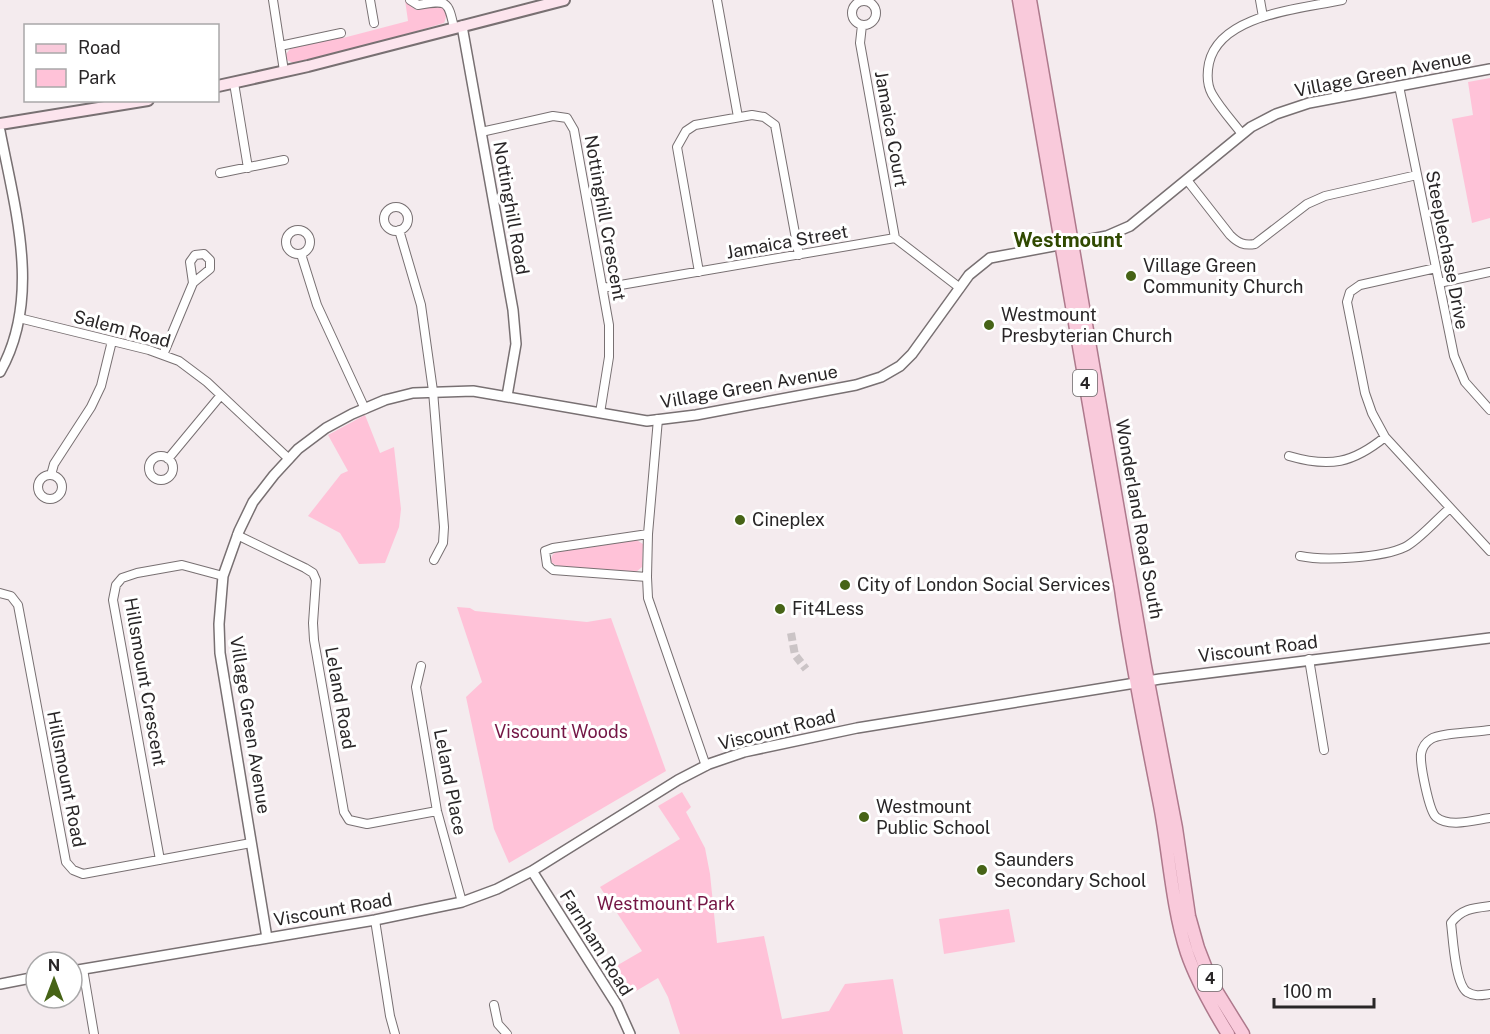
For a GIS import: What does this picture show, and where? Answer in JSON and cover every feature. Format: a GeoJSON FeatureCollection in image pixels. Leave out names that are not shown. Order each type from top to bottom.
{"type":"FeatureCollection","features":[{"type":"Feature","properties":{"kind":"main road"},"geometry":{"type":"LineString","coordinates":[[219,86],[564,0]]}},
{"type":"Feature","properties":{"kind":"main road","name":"Wonderland Road South"},"geometry":{"type":"LineString","coordinates":[[1019,0],[1066,244],[1121,589],[1176,828],[1190,916],[1198,948],[1212,984],[1243,1034]]}},
{"type":"Feature","properties":{"kind":"main road","name":"Wonderland Road South"},"geometry":{"type":"LineString","coordinates":[[1030,0],[1055,137],[1066,244]]}},
{"type":"Feature","properties":{"kind":"main road"},"geometry":{"type":"LineString","coordinates":[[0,124],[136,102]]}},
{"type":"Feature","properties":{"kind":"main road","name":"Wonderland Road South"},"geometry":{"type":"LineString","coordinates":[[1142,682],[1159,803],[1186,952],[1201,990],[1228,1034]]}},
{"type":"Feature","properties":{"kind":"street"},"geometry":{"type":"LineString","coordinates":[[273,0],[284,71]]}},
{"type":"Feature","properties":{"kind":"street"},"geometry":{"type":"LineString","coordinates":[[370,0],[374,23]]}},
{"type":"Feature","properties":{"kind":"street"},"geometry":{"type":"LineString","coordinates":[[410,0],[418,5],[437,0],[444,1],[449,6],[458,27]]}},
{"type":"Feature","properties":{"kind":"street"},"geometry":{"type":"LineString","coordinates":[[717,0],[738,117]]}},
{"type":"Feature","properties":{"kind":"street"},"geometry":{"type":"LineString","coordinates":[[1260,0],[1263,16]]}},
{"type":"Feature","properties":{"kind":"street"},"geometry":{"type":"LineString","coordinates":[[1242,134],[1211,93],[1207,72],[1212,52],[1223,36],[1263,16],[1342,0]]}},
{"type":"Feature","properties":{"kind":"street","name":"Jamaica Court"},"geometry":{"type":"LineString","coordinates":[[862,25],[860,43],[895,238]]}},
{"type":"Feature","properties":{"kind":"street","name":"Nottinghill Road"},"geometry":{"type":"LineString","coordinates":[[458,27],[481,132],[513,310],[516,344],[507,396]]}},
{"type":"Feature","properties":{"kind":"street"},"geometry":{"type":"LineString","coordinates":[[280,46],[341,33]]}},
{"type":"Feature","properties":{"kind":"street","name":"Village Green Avenue"},"geometry":{"type":"LineString","coordinates":[[267,938],[220,654],[219,624],[223,576],[237,535],[253,502],[298,449],[326,428],[386,400],[433,391],[473,391],[647,421],[696,415],[856,385],[881,378],[900,366],[912,354],[969,275],[990,258],[1107,236],[1130,226],[1242,134],[1275,114],[1309,103],[1490,69]]}},
{"type":"Feature","properties":{"kind":"street"},"geometry":{"type":"LineString","coordinates":[[234,82],[248,168]]}},
{"type":"Feature","properties":{"kind":"street","name":"Steeplechase Drive"},"geometry":{"type":"LineString","coordinates":[[1399,86],[1454,356],[1465,382],[1490,410]]}},
{"type":"Feature","properties":{"kind":"street"},"geometry":{"type":"LineString","coordinates":[[699,272],[677,147],[686,131],[694,125],[738,117],[752,115],[764,117],[775,125],[799,255]]}},
{"type":"Feature","properties":{"kind":"street","name":"Nottinghill Crescent"},"geometry":{"type":"LineString","coordinates":[[481,132],[554,116],[567,118],[574,130],[609,325],[609,357],[600,413]]}},
{"type":"Feature","properties":{"kind":"street"},"geometry":{"type":"LineString","coordinates":[[0,131],[20,236],[23,283],[19,318],[6,362],[0,372]]}},
{"type":"Feature","properties":{"kind":"street"},"geometry":{"type":"LineString","coordinates":[[220,173],[284,160]]}},
{"type":"Feature","properties":{"kind":"street"},"geometry":{"type":"LineString","coordinates":[[1187,180],[1230,235],[1238,243],[1247,246],[1256,244],[1307,204],[1325,196],[1417,176]]}},
{"type":"Feature","properties":{"kind":"street"},"geometry":{"type":"LineString","coordinates":[[399,230],[421,305],[433,391],[444,527],[443,543],[434,560]]}},
{"type":"Feature","properties":{"kind":"street"},"geometry":{"type":"LineString","coordinates":[[895,238],[960,288]]}},
{"type":"Feature","properties":{"kind":"street","name":"Jamaica Street"},"geometry":{"type":"LineString","coordinates":[[603,288],[895,238]]}},
{"type":"Feature","properties":{"kind":"street"},"geometry":{"type":"LineString","coordinates":[[302,254],[317,305],[365,409]]}},
{"type":"Feature","properties":{"kind":"street"},"geometry":{"type":"LineString","coordinates":[[1436,268],[1360,285],[1350,292],[1347,302],[1365,393],[1372,413],[1385,437],[1490,551]]}},
{"type":"Feature","properties":{"kind":"street"},"geometry":{"type":"LineString","coordinates":[[1439,283],[1490,272]]}},
{"type":"Feature","properties":{"kind":"street"},"geometry":{"type":"LineString","coordinates":[[163,355],[193,282]]}},
{"type":"Feature","properties":{"kind":"street","name":"Salem Road"},"geometry":{"type":"LineString","coordinates":[[19,318],[112,341],[179,361],[221,395],[289,459]]}},
{"type":"Feature","properties":{"kind":"street"},"geometry":{"type":"LineString","coordinates":[[51,475],[54,464],[96,397],[112,341]]}},
{"type":"Feature","properties":{"kind":"street"},"geometry":{"type":"LineString","coordinates":[[168,459],[221,395]]}},
{"type":"Feature","properties":{"kind":"street"},"geometry":{"type":"LineString","coordinates":[[658,419],[648,534],[646,577],[648,598],[706,766]]}},
{"type":"Feature","properties":{"kind":"street"},"geometry":{"type":"LineString","coordinates":[[1289,456],[1324,463],[1349,460],[1368,451],[1385,437]]}},
{"type":"Feature","properties":{"kind":"street"},"geometry":{"type":"LineString","coordinates":[[1300,556],[1316,560],[1387,553],[1406,547],[1450,508]]}},
{"type":"Feature","properties":{"kind":"street"},"geometry":{"type":"LineString","coordinates":[[646,577],[553,570],[547,565],[545,552],[553,548],[648,534]]}},
{"type":"Feature","properties":{"kind":"street","name":"Leland Road"},"geometry":{"type":"LineString","coordinates":[[237,535],[305,568],[313,573],[316,580],[314,640],[344,812],[349,820],[367,824],[437,811]]}},
{"type":"Feature","properties":{"kind":"street","name":"Hillsmount Crescent"},"geometry":{"type":"LineString","coordinates":[[160,860],[113,600],[116,585],[122,578],[137,573],[182,565],[223,576]]}},
{"type":"Feature","properties":{"kind":"street","name":"Hillsmount Road"},"geometry":{"type":"LineString","coordinates":[[0,593],[11,596],[18,605],[66,862],[74,870],[83,874],[251,843]]}},
{"type":"Feature","properties":{"kind":"street","name":"Viscount Road"},"geometry":{"type":"LineString","coordinates":[[84,969],[375,920],[462,902],[497,889],[532,871],[678,780],[706,766],[744,752],[857,728],[1142,682],[1309,659],[1490,638]]}},
{"type":"Feature","properties":{"kind":"street"},"geometry":{"type":"LineString","coordinates":[[1309,659],[1324,750]]}},
{"type":"Feature","properties":{"kind":"street","name":"Leland Place"},"geometry":{"type":"LineString","coordinates":[[421,666],[416,687],[437,811],[462,902]]}},
{"type":"Feature","properties":{"kind":"street"},"geometry":{"type":"LineString","coordinates":[[1490,730],[1433,737],[1425,743],[1421,753],[1429,807],[1435,816],[1443,821],[1456,823],[1490,819]]}},
{"type":"Feature","properties":{"kind":"street","name":"Farnham Road"},"geometry":{"type":"LineString","coordinates":[[532,871],[617,1005],[630,1034]]}},
{"type":"Feature","properties":{"kind":"street"},"geometry":{"type":"LineString","coordinates":[[1490,906],[1466,909],[1451,923],[1460,980],[1465,991],[1476,996],[1490,994]]}},
{"type":"Feature","properties":{"kind":"street"},"geometry":{"type":"LineString","coordinates":[[375,920],[390,1016],[395,1034]]}},
{"type":"Feature","properties":{"kind":"street"},"geometry":{"type":"LineString","coordinates":[[84,975],[94,1034]]}},
{"type":"Feature","properties":{"kind":"street"},"geometry":{"type":"LineString","coordinates":[[0,984],[24,979]]}},
{"type":"Feature","properties":{"kind":"street"},"geometry":{"type":"LineString","coordinates":[[494,1005],[498,1024],[507,1034]]}},
{"type":"Feature","properties":{"kind":"green space"},"geometry":{"type":"Polygon","coordinates":[[[405,0],[416,10],[442,4],[446,13],[444,23],[293,63],[287,60],[286,54],[291,48],[342,36],[343,38],[408,21],[405,0]]]}},
{"type":"Feature","properties":{"kind":"green space"},"geometry":{"type":"Polygon","coordinates":[[[1490,78],[1490,218],[1472,223],[1452,119],[1473,115],[1468,82],[1490,78]]]}},
{"type":"Feature","properties":{"kind":"green space"},"geometry":{"type":"Polygon","coordinates":[[[365,415],[380,453],[394,447],[401,509],[399,527],[385,563],[359,564],[340,533],[308,516],[341,474],[348,471],[328,435],[365,415]]]}},
{"type":"Feature","properties":{"kind":"green space"},"geometry":{"type":"Polygon","coordinates":[[[635,539],[643,544],[642,567],[636,572],[560,568],[551,562],[556,552],[635,539]]]}},
{"type":"Feature","properties":{"kind":"green space","name":"Viscount Woods"},"geometry":{"type":"Polygon","coordinates":[[[457,607],[470,608],[475,611],[587,622],[611,618],[666,771],[509,863],[494,829],[466,697],[482,682],[457,607]]]}},
{"type":"Feature","properties":{"kind":"green space","name":"Westmount Park"},"geometry":{"type":"Polygon","coordinates":[[[682,792],[691,807],[686,812],[705,848],[717,943],[764,936],[782,1019],[829,1011],[845,984],[893,979],[903,1034],[680,1034],[668,997],[658,978],[626,997],[611,969],[642,951],[600,887],[680,839],[658,806],[682,792]]]}},
{"type":"Feature","properties":{"kind":"green space"},"geometry":{"type":"Polygon","coordinates":[[[1009,909],[1015,942],[944,954],[939,919],[1009,909]]]}},
{"type":"Feature","properties":{"kind":"tunnel"},"geometry":{"type":"LineString","coordinates":[[791,633],[795,655],[806,669]]}},
{"type":"Feature","properties":{"kind":"place","name":"Village Green Community Church"},"geometry":{"type":"Point","coordinates":[1131,276]}},
{"type":"Feature","properties":{"kind":"place","name":"Westmount Presbyterian Church"},"geometry":{"type":"Point","coordinates":[989,325]}},
{"type":"Feature","properties":{"kind":"place","name":"Cineplex"},"geometry":{"type":"Point","coordinates":[740,520]}},
{"type":"Feature","properties":{"kind":"place","name":"City of London Social Services"},"geometry":{"type":"Point","coordinates":[845,585]}},
{"type":"Feature","properties":{"kind":"place","name":"Fit4Less"},"geometry":{"type":"Point","coordinates":[780,609]}},
{"type":"Feature","properties":{"kind":"place","name":"Westmount Public School"},"geometry":{"type":"Point","coordinates":[864,817]}},
{"type":"Feature","properties":{"kind":"place","name":"Saunders Secondary School"},"geometry":{"type":"Point","coordinates":[982,870]}},
{"type":"Feature","properties":{"kind":"district","name":"Westmount"},"geometry":{"type":"Point","coordinates":[1068,240]}}]}
